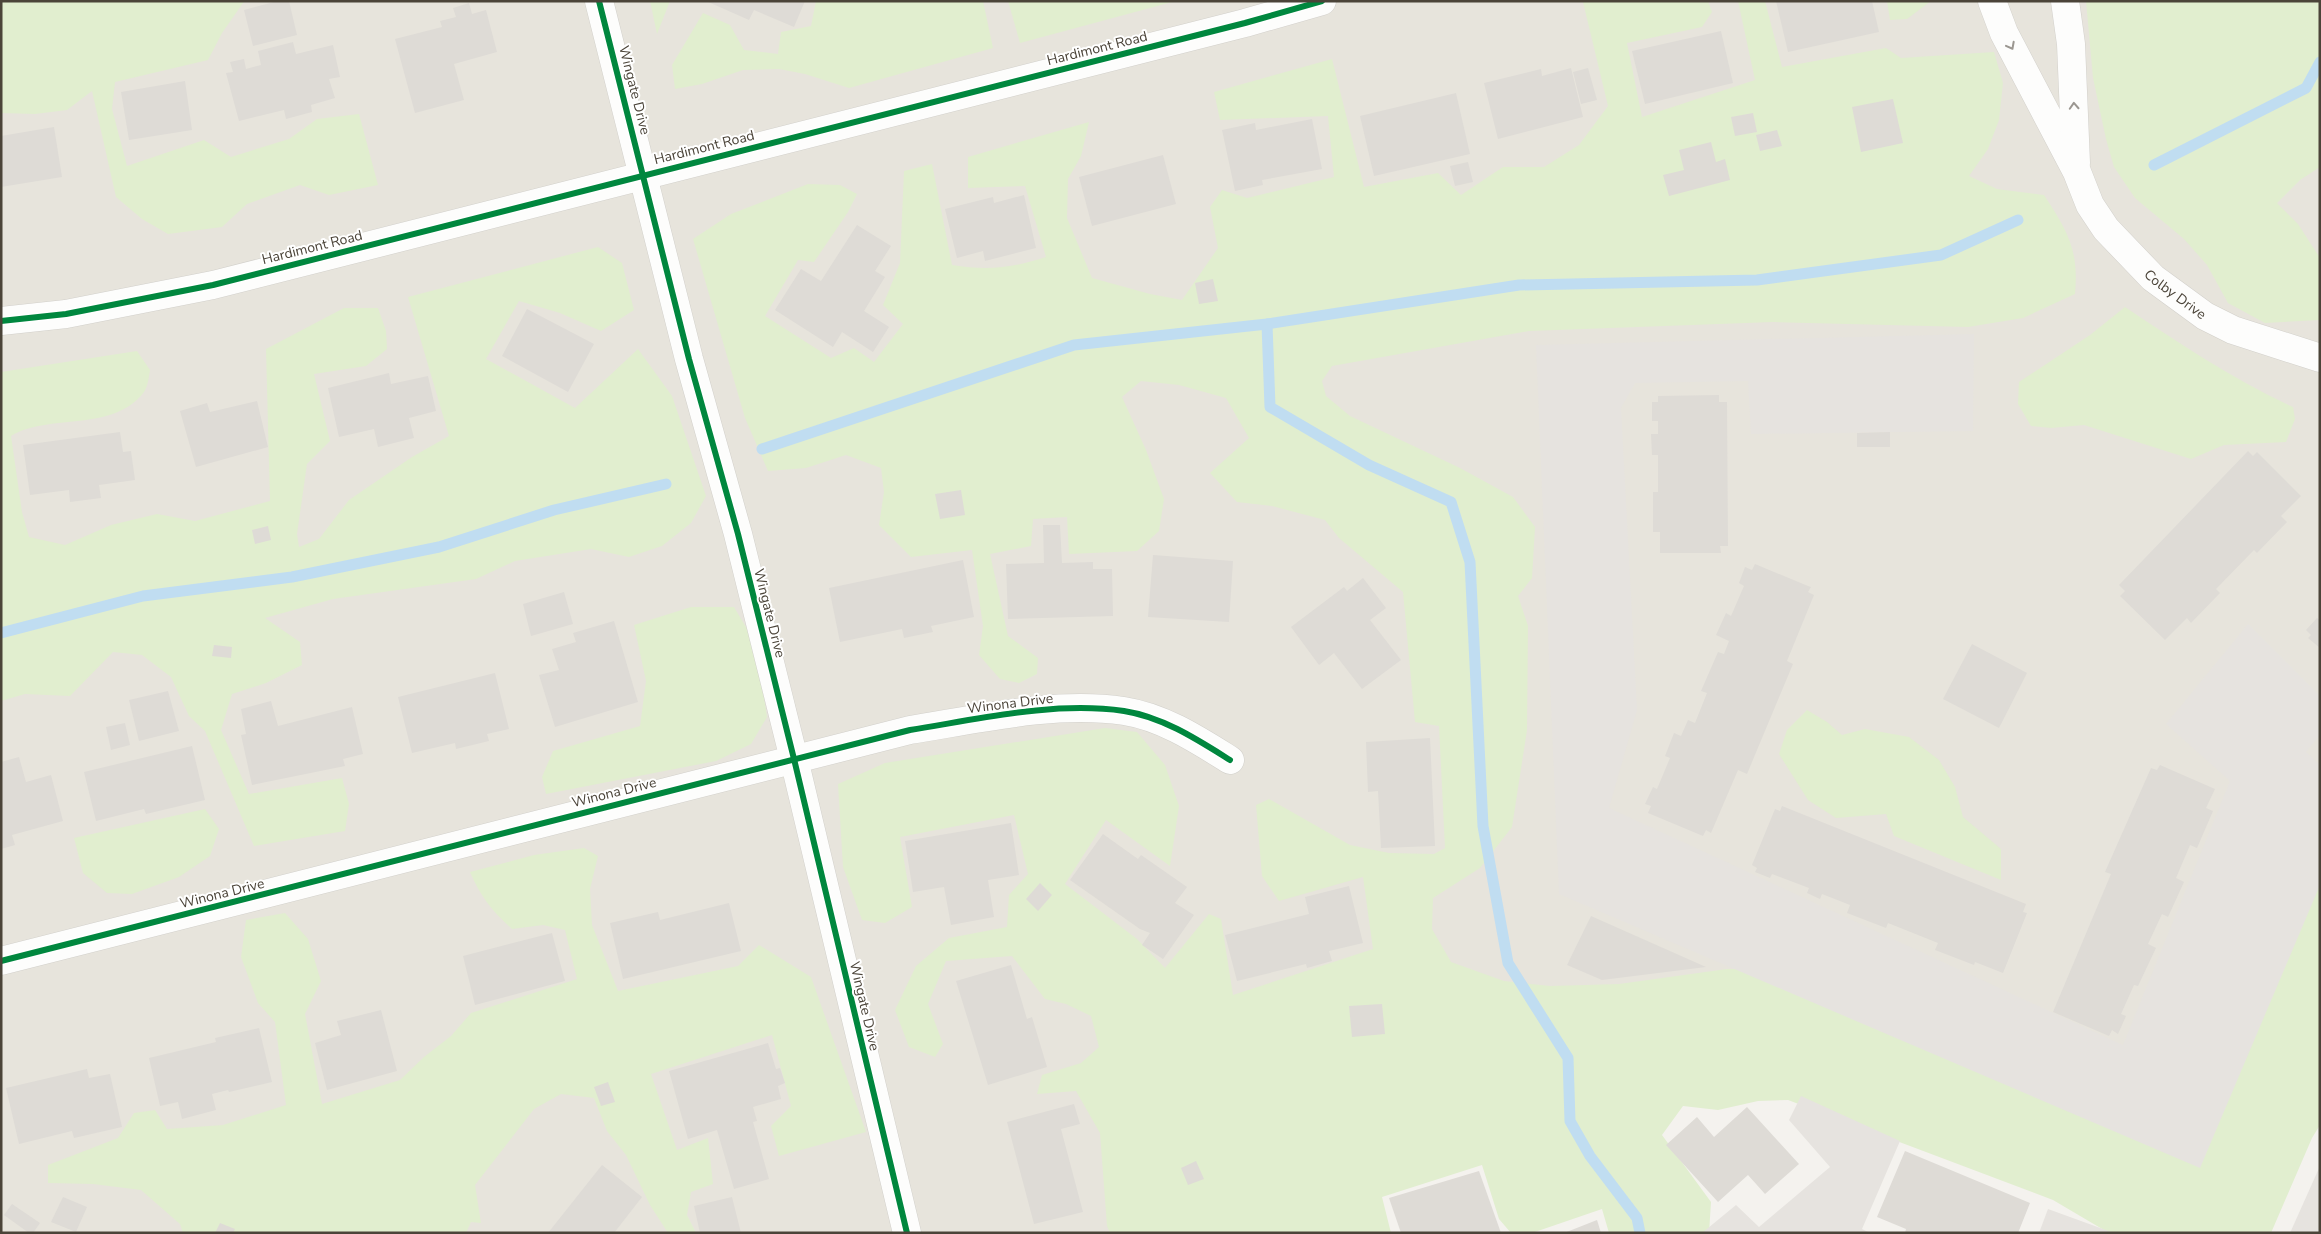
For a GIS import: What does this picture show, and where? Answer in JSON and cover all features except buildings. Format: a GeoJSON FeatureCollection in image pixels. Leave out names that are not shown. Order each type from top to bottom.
{"type":"FeatureCollection","features":[{"type":"Feature","properties":{"kind":"street","name":"Wingate Drive"},"geometry":{"type":"LineString","coordinates":[[599,1],[689,359],[738,534],[907,1233]]}},
{"type":"Feature","properties":{"kind":"street","name":"Hardimont Road"},"geometry":{"type":"LineString","coordinates":[[1,320],[66,314],[213,285],[643,175],[1273,8],[1322,1]]}},
{"type":"Feature","properties":{"kind":"street","name":"Colby Drive"},"geometry":{"type":"LineString","coordinates":[[1992,1],[2004,33],[2077,172],[2090,205],[2106,229],[2153,278],[2205,316],[2233,330],[2320,358]]}},
{"type":"Feature","properties":{"kind":"street","name":"Colby Drive"},"geometry":{"type":"LineString","coordinates":[[2065,1],[2071,44],[2077,172]]}},
{"type":"Feature","properties":{"kind":"street","name":"Winona Drive"},"geometry":{"type":"LineString","coordinates":[[1,962],[910,730],[1008,714],[1068,709],[1125,711],[1166,724],[1230,760]]}},
{"type":"Feature","properties":{"kind":"shaded area"},"geometry":{"type":"Polygon","coordinates":[[[1,1],[2320,1],[2320,947],[2214,1219],[1711,1001],[1275,1233],[1,1233],[1,1]]]}},
{"type":"Feature","properties":{"kind":"shaded area"},"geometry":{"type":"Polygon","coordinates":[[[1974,334],[1973,431],[1751,434],[1748,381],[1635,383],[1621,408],[1637,710],[1609,808],[2123,1045],[2230,781],[2166,724],[2248,624],[2320,696],[2320,735],[2306,752],[2320,765],[2320,885],[2200,1168],[1559,894],[1536,345],[1974,334]]]}},
{"type":"Feature","properties":{"kind":"shaded area"},"geometry":{"type":"Polygon","coordinates":[[[1801,1096],[1900,1141],[1862,1229],[1870,1233],[1702,1233],[1736,1205],[1759,1227],[1830,1167],[1789,1120],[1801,1096]]]}},
{"type":"Feature","properties":{"kind":"shaded area"},"geometry":{"type":"Polygon","coordinates":[[[2320,1166],[2320,1233],[2290,1233],[2320,1166]]]}},
{"type":"Feature","properties":{"kind":"shaded area"},"geometry":{"type":"Polygon","coordinates":[[[2048,1209],[2114,1233],[2039,1233],[2048,1209]]]}},
{"type":"Feature","properties":{"kind":"green space"},"geometry":{"type":"Polygon","coordinates":[[[1,1],[246,1],[222,33],[208,60],[115,82],[112,109],[127,166],[204,140],[231,157],[289,139],[317,119],[359,114],[378,185],[329,195],[300,185],[247,204],[222,227],[168,234],[142,219],[116,197],[92,91],[67,110],[35,114],[1,113],[1,1]]]}},
{"type":"Feature","properties":{"kind":"green space"},"geometry":{"type":"Polygon","coordinates":[[[650,1],[670,1],[657,34],[650,1]]]}},
{"type":"Feature","properties":{"kind":"green space"},"geometry":{"type":"Polygon","coordinates":[[[816,1],[983,1],[993,48],[849,88],[805,74],[779,69],[743,70],[702,84],[675,89],[672,65],[703,13],[730,25],[744,50],[778,54],[781,32],[811,26],[816,1]]]}},
{"type":"Feature","properties":{"kind":"green space"},"geometry":{"type":"Polygon","coordinates":[[[1008,1],[1176,1],[1020,43],[1008,1]]]}},
{"type":"Feature","properties":{"kind":"green space"},"geometry":{"type":"Polygon","coordinates":[[[1708,1],[1712,12],[1702,27],[1627,43],[1642,117],[1755,80],[1738,1],[1765,1],[1782,67],[1886,48],[1901,58],[1994,52],[2003,83],[1999,120],[1988,149],[1969,176],[1997,189],[2044,195],[2060,220],[2070,242],[2075,265],[2075,294],[2023,318],[1968,327],[1773,322],[1529,331],[1332,366],[1322,381],[1326,396],[1350,416],[1460,468],[1513,497],[1535,527],[1532,578],[1518,596],[1528,626],[1527,730],[1512,827],[1480,868],[1433,898],[1432,929],[1451,962],[1504,981],[1550,986],[1619,984],[1727,969],[1775,969],[2187,1143],[2320,885],[2320,1125],[2312,1138],[2271,1233],[2109,1233],[2053,1200],[1788,1100],[1758,1101],[1718,1110],[1683,1106],[1662,1135],[1711,1202],[1709,1233],[1609,1233],[1602,1209],[1532,1233],[1511,1233],[1499,1219],[1482,1165],[1382,1197],[1391,1233],[1110,1233],[1107,1226],[1100,1133],[1076,1091],[1037,1094],[1042,1075],[1081,1063],[1099,1047],[1091,1016],[1066,1004],[1045,999],[1012,956],[946,961],[928,1004],[943,1044],[935,1057],[909,1047],[895,1010],[916,966],[949,938],[1007,927],[1009,895],[1028,874],[1014,815],[900,837],[912,907],[885,923],[862,920],[843,867],[838,784],[885,763],[1105,728],[1137,732],[1165,765],[1179,806],[1170,866],[1106,820],[1065,884],[1137,939],[1165,968],[1209,914],[1221,919],[1233,995],[1373,949],[1363,877],[1279,901],[1262,876],[1256,805],[1269,799],[1350,845],[1389,853],[1434,854],[1445,848],[1439,726],[1415,722],[1403,592],[1339,538],[1325,520],[1272,506],[1237,502],[1210,473],[1249,438],[1226,398],[1179,385],[1141,381],[1122,397],[1146,450],[1164,499],[1159,531],[1137,551],[1069,554],[1067,517],[1033,519],[1031,546],[990,554],[1008,636],[1038,658],[1037,674],[1019,683],[1000,679],[979,655],[983,626],[972,550],[911,557],[879,525],[884,492],[881,468],[846,455],[806,468],[768,471],[745,418],[693,239],[731,214],[808,184],[840,185],[857,194],[848,212],[814,262],[798,260],[765,316],[831,358],[854,348],[874,362],[903,324],[883,305],[900,263],[904,171],[932,164],[952,265],[989,268],[1034,261],[1046,257],[1025,186],[968,188],[968,157],[1089,122],[1081,156],[1068,179],[1067,218],[1092,278],[1150,294],[1182,300],[1218,248],[1210,207],[1222,190],[1247,198],[1334,177],[1328,116],[1220,120],[1214,92],[1332,59],[1364,187],[1438,173],[1461,195],[1503,167],[1544,167],[1579,145],[1608,106],[1583,2],[1708,1]]]}},
{"type":"Feature","properties":{"kind":"green space"},"geometry":{"type":"Polygon","coordinates":[[[1887,1],[1931,1],[1907,19],[1890,20],[1887,1]]]}},
{"type":"Feature","properties":{"kind":"green space"},"geometry":{"type":"Polygon","coordinates":[[[2086,1],[2320,1],[2320,167],[2300,180],[2277,203],[2298,224],[2320,258],[2320,320],[2265,323],[2228,303],[2207,265],[2184,239],[2135,198],[2114,167],[2106,139],[2093,78],[2086,1]]]}},
{"type":"Feature","properties":{"kind":"green space"},"geometry":{"type":"Polygon","coordinates":[[[598,247],[622,263],[634,310],[601,331],[560,313],[519,301],[486,359],[575,408],[638,349],[672,396],[706,496],[691,523],[662,546],[629,557],[591,549],[515,561],[476,579],[333,599],[265,618],[300,642],[302,665],[266,683],[232,694],[221,730],[249,794],[342,778],[349,804],[345,831],[254,846],[205,731],[189,716],[171,677],[142,655],[113,652],[70,696],[25,694],[1,701],[1,372],[137,351],[150,370],[144,392],[131,405],[115,413],[80,421],[43,425],[26,429],[11,436],[22,512],[29,537],[65,545],[111,525],[157,514],[195,521],[270,501],[266,349],[344,308],[378,308],[386,331],[387,349],[366,366],[314,374],[330,441],[307,464],[297,534],[299,547],[319,539],[349,500],[412,457],[449,436],[408,297],[598,247]]]}},
{"type":"Feature","properties":{"kind":"green space"},"geometry":{"type":"Polygon","coordinates":[[[2125,307],[2228,373],[2293,407],[2295,419],[2286,442],[2224,445],[2191,459],[2084,425],[2051,428],[2031,426],[2018,404],[2019,382],[2090,335],[2125,307]]]}},
{"type":"Feature","properties":{"kind":"green space"},"geometry":{"type":"Polygon","coordinates":[[[691,607],[734,607],[756,644],[767,717],[751,744],[716,761],[546,794],[542,777],[553,751],[640,726],[646,681],[634,625],[691,607]]]}},
{"type":"Feature","properties":{"kind":"green space"},"geometry":{"type":"Polygon","coordinates":[[[1807,710],[1827,722],[1842,735],[1865,729],[1909,737],[1939,760],[1955,787],[1963,817],[2001,849],[2001,880],[1894,836],[1886,814],[1836,818],[1808,800],[1779,754],[1787,730],[1807,710]]]}},
{"type":"Feature","properties":{"kind":"green space"},"geometry":{"type":"Polygon","coordinates":[[[205,809],[219,829],[210,856],[179,877],[132,894],[107,893],[83,873],[74,838],[205,809]]]}},
{"type":"Feature","properties":{"kind":"green space"},"geometry":{"type":"Polygon","coordinates":[[[584,848],[598,856],[590,889],[592,925],[618,991],[738,966],[759,945],[811,977],[866,1132],[779,1156],[771,1126],[791,1106],[772,1035],[651,1074],[677,1150],[708,1138],[713,1184],[691,1192],[687,1215],[696,1233],[668,1233],[650,1205],[626,1155],[607,1131],[594,1098],[561,1094],[534,1109],[475,1185],[481,1223],[471,1222],[466,1233],[183,1233],[180,1224],[141,1190],[93,1184],[48,1183],[48,1165],[118,1138],[134,1113],[155,1110],[167,1129],[223,1125],[286,1105],[275,1022],[258,1003],[241,957],[246,920],[285,913],[308,939],[321,981],[305,1014],[322,1104],[400,1080],[424,1057],[451,1036],[471,1013],[577,979],[565,930],[543,925],[512,929],[488,903],[478,889],[470,872],[534,855],[584,848]]]}},
{"type":"Feature","properties":{"kind":"waterway"},"geometry":{"type":"LineString","coordinates":[[2154,165],[2306,88],[2320,62]]}},
{"type":"Feature","properties":{"kind":"waterway"},"geometry":{"type":"LineString","coordinates":[[762,449],[1074,345],[1267,324],[1519,285],[1757,280],[1941,255],[2018,220]]}},
{"type":"Feature","properties":{"kind":"waterway"},"geometry":{"type":"LineString","coordinates":[[1267,324],[1270,407],[1369,465],[1451,502],[1470,562],[1483,826],[1508,963],[1568,1058],[1570,1121],[1590,1156],[1637,1218],[1640,1233]]}},
{"type":"Feature","properties":{"kind":"waterway"},"geometry":{"type":"LineString","coordinates":[[1,633],[143,596],[292,577],[439,547],[554,510],[666,484]]}},
{"type":"Feature","properties":{"kind":"cycle path"},"geometry":{"type":"LineString","coordinates":[[599,1],[689,359],[738,534],[794,759],[907,1233]]}},
{"type":"Feature","properties":{"kind":"cycle path"},"geometry":{"type":"LineString","coordinates":[[1,321],[66,314],[213,285],[1245,23],[1322,1]]}},
{"type":"Feature","properties":{"kind":"cycle path"},"geometry":{"type":"LineString","coordinates":[[1,961],[910,730],[1017,713],[1071,708],[1098,708],[1124,711],[1153,718],[1193,737],[1230,760]]}}]}
